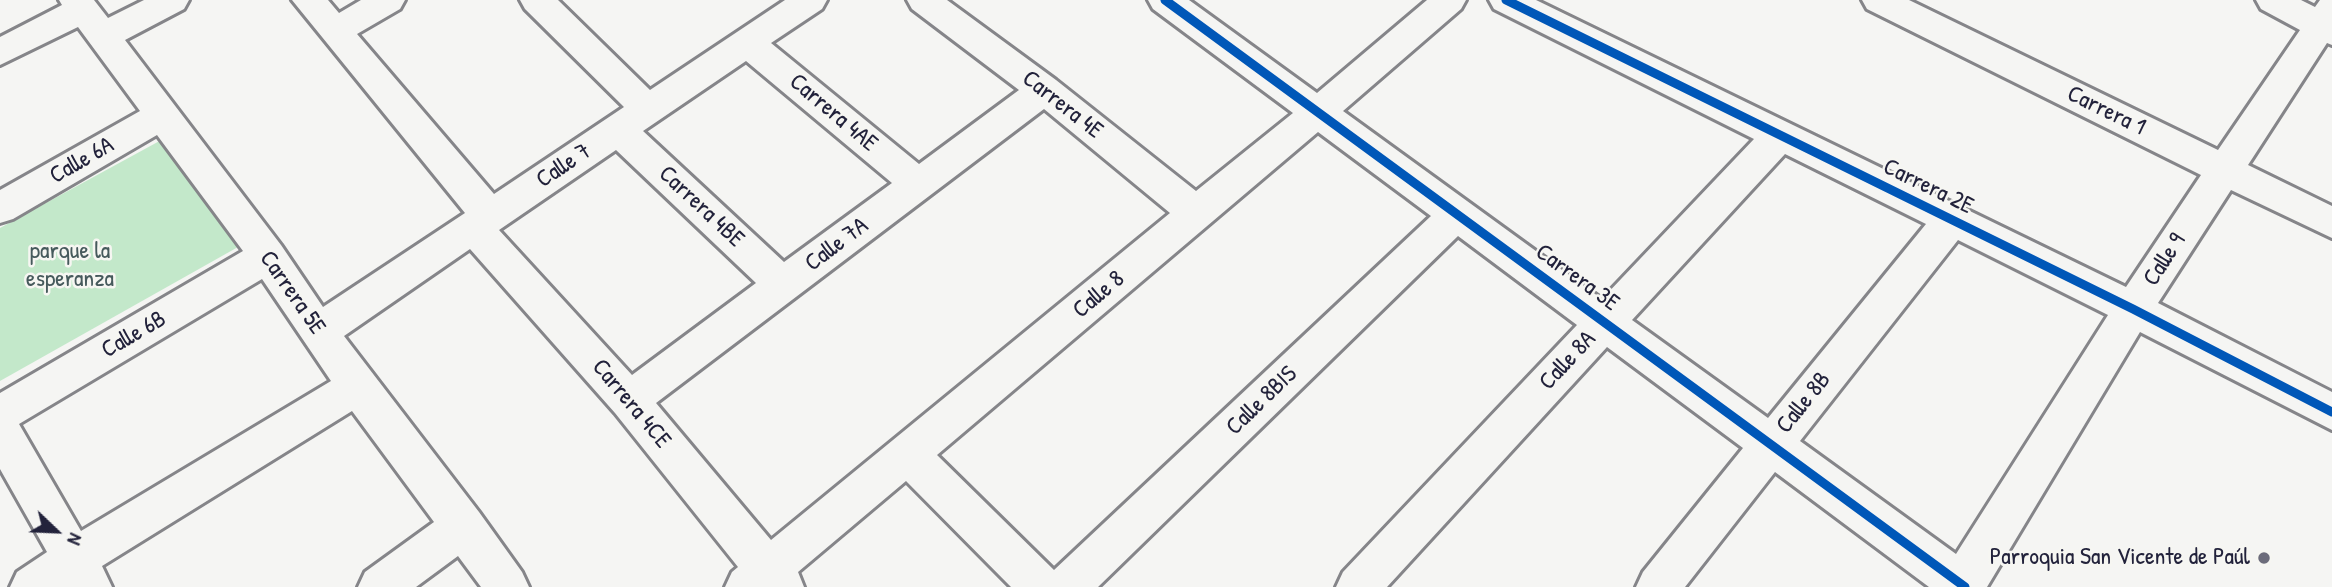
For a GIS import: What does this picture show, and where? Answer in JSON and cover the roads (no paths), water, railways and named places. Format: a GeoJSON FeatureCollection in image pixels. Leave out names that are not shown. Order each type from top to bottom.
{"type":"FeatureCollection","features":[{"type":"Feature","properties":{"kind":"street"},"geometry":{"type":"LineString","coordinates":[[0,52],[88,15],[172,0]]}},
{"type":"Feature","properties":{"kind":"street","name":"Carrera 4CE"},"geometry":{"type":"LineString","coordinates":[[309,0],[482,221],[629,400],[766,581]]}},
{"type":"Feature","properties":{"kind":"street"},"geometry":{"type":"LineString","coordinates":[[335,31],[388,0]]}},
{"type":"Feature","properties":{"kind":"street","name":"Calle 7"},"geometry":{"type":"LineString","coordinates":[[318,332],[810,0]]}},
{"type":"Feature","properties":{"kind":"street","name":"Carrera 4E"},"geometry":{"type":"LineString","coordinates":[[924,0],[1044,90],[1198,213]]}},
{"type":"Feature","properties":{"kind":"street","name":"Carrera 3E"},"geometry":{"type":"LineString","coordinates":[[1165,0],[1962,586]]}},
{"type":"Feature","properties":{"kind":"street","name":"Calle 8"},"geometry":{"type":"LineString","coordinates":[[766,581],[908,454],[1449,0]]}},
{"type":"Feature","properties":{"kind":"street","name":"Carrera 2E"},"geometry":{"type":"LineString","coordinates":[[1506,0],[2133,309],[2332,412]]}},
{"type":"Feature","properties":{"kind":"street","name":"Carrera 1"},"geometry":{"type":"LineString","coordinates":[[1879,0],[2332,223]]}},
{"type":"Feature","properties":{"kind":"street"},"geometry":{"type":"LineString","coordinates":[[2273,0],[2328,22]]}},
{"type":"Feature","properties":{"kind":"street"},"geometry":{"type":"LineString","coordinates":[[554,5],[648,109]]}},
{"type":"Feature","properties":{"kind":"street","name":"Carrera 5E"},"geometry":{"type":"LineString","coordinates":[[88,15],[268,256],[318,332],[507,587]]}},
{"type":"Feature","properties":{"kind":"street","name":"Calle 9"},"geometry":{"type":"LineString","coordinates":[[1962,586],[2133,309],[2225,169],[2328,22]]}},
{"type":"Feature","properties":{"kind":"street","name":"Carrera 4AE"},"geometry":{"type":"LineString","coordinates":[[748,43],[918,184]]}},
{"type":"Feature","properties":{"kind":"street","name":"Calle 7A"},"geometry":{"type":"LineString","coordinates":[[629,400],[1044,90]]}},
{"type":"Feature","properties":{"kind":"street","name":"Calle 6A"},"geometry":{"type":"LineString","coordinates":[[0,208],[163,115]]}},
{"type":"Feature","properties":{"kind":"street","name":"Carrera 4BE"},"geometry":{"type":"LineString","coordinates":[[618,130],[783,285]]}},
{"type":"Feature","properties":{"kind":"street","name":"Calle 8A"},"geometry":{"type":"LineString","coordinates":[[1358,587],[1780,135]]}},
{"type":"Feature","properties":{"kind":"street","name":"Calle 8BIS"},"geometry":{"type":"LineString","coordinates":[[1067,587],[1457,214]]}},
{"type":"Feature","properties":{"kind":"street","name":"Calle 8B"},"geometry":{"type":"LineString","coordinates":[[1658,587],[1952,220]]}},
{"type":"Feature","properties":{"kind":"street","name":"Calle 6B"},"geometry":{"type":"LineString","coordinates":[[0,414],[268,256]]}},
{"type":"Feature","properties":{"kind":"street"},"geometry":{"type":"LineString","coordinates":[[32,587],[82,573],[359,385]]}},
{"type":"Feature","properties":{"kind":"street"},"geometry":{"type":"LineString","coordinates":[[0,430],[82,573]]}},
{"type":"Feature","properties":{"kind":"street"},"geometry":{"type":"LineString","coordinates":[[908,454],[1041,587]]}},
{"type":"Feature","properties":{"kind":"street"},"geometry":{"type":"LineString","coordinates":[[380,587],[464,526]]}},
{"type":"Feature","properties":{"kind":"place","name":"Parroquia San Vicente de Paúl"},"geometry":{"type":"Point","coordinates":[2264,558]}},
{"type":"Feature","properties":{"kind":"park label","name":"parque la esperanza"},"geometry":{"type":"Point","coordinates":[70,266]}}]}
